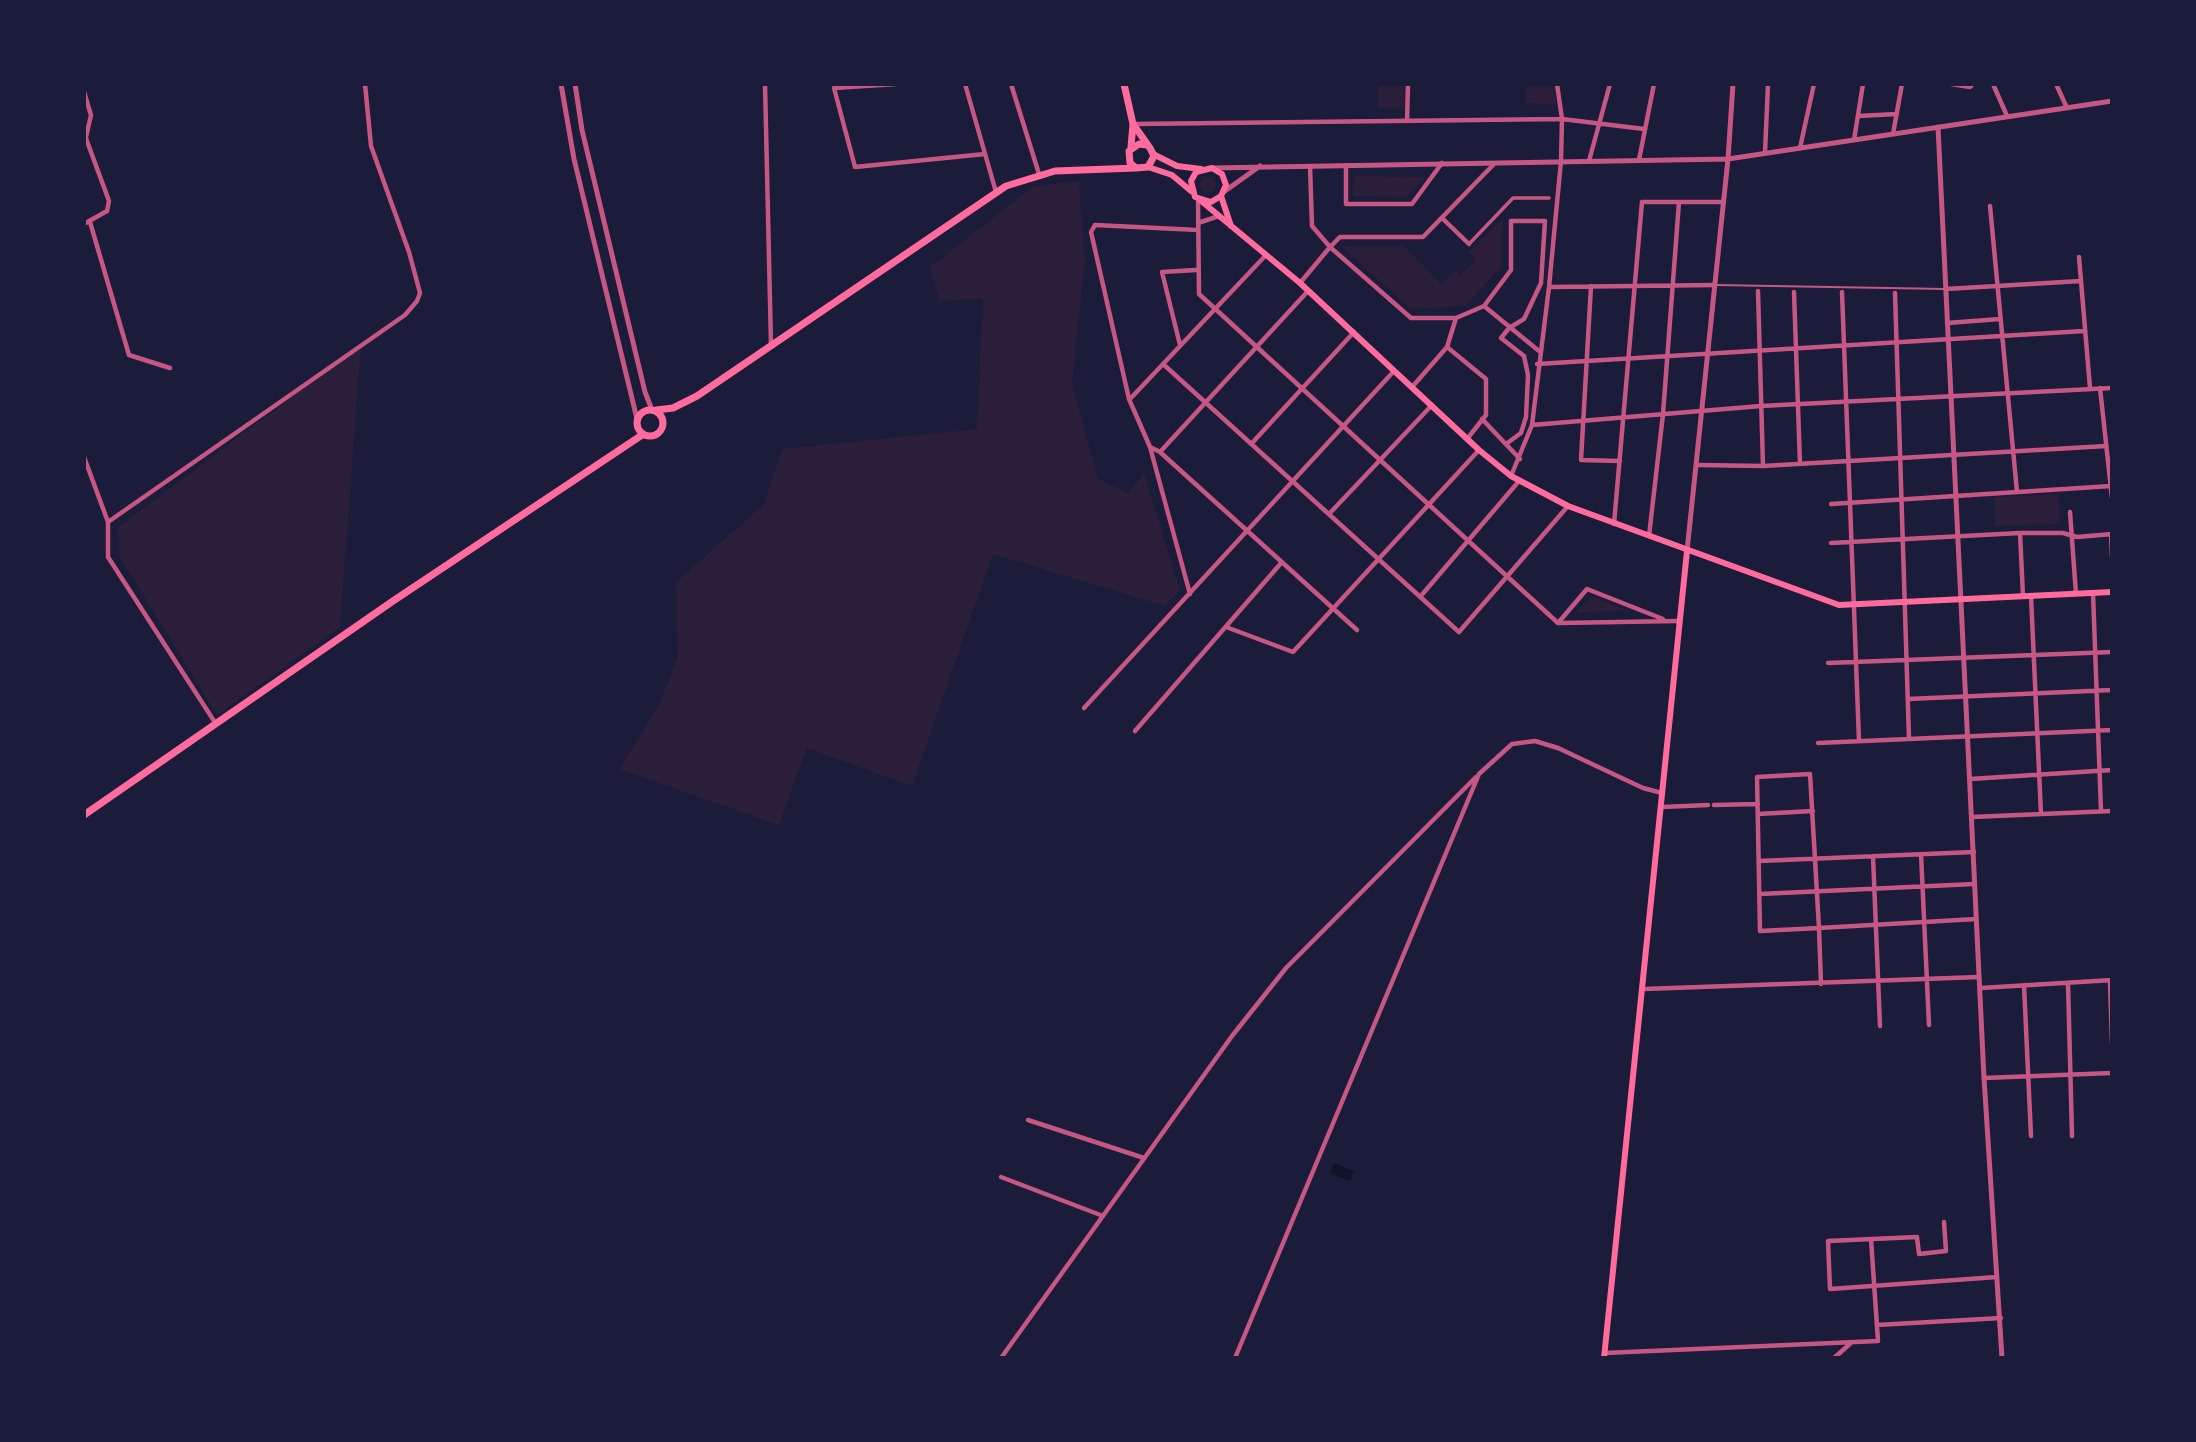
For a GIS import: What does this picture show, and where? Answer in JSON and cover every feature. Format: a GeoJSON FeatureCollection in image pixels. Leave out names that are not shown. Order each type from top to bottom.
{"type":"FeatureCollection","features":[{"type":"Feature","properties":{"kind":"main road"},"geometry":{"type":"LineString","coordinates":[[1124,84],[1133,124],[1130,163],[1136,168]]}},
{"type":"Feature","properties":{"kind":"main road"},"geometry":{"type":"LineString","coordinates":[[1133,124],[1153,153],[1177,166],[1212,168],[1225,180],[1223,194],[1232,228]]}},
{"type":"Feature","properties":{"kind":"main road"},"geometry":{"type":"LineString","coordinates":[[1104,169],[1119,163],[1139,144],[1147,145]]}},
{"type":"Feature","properties":{"kind":"main road"},"geometry":{"type":"LineString","coordinates":[[1148,167],[1153,153]]}},
{"type":"Feature","properties":{"kind":"main road"},"geometry":{"type":"LineString","coordinates":[[84,815],[628,442],[657,432],[673,408],[771,346],[996,192],[1039,174],[1148,167],[1172,175],[1300,283],[1479,450],[1511,476],[1568,506],[1614,524],[1822,601],[1856,606],[2112,592]]}},
{"type":"Feature","properties":{"kind":"main road"},"geometry":{"type":"LineString","coordinates":[[1192,192],[1191,181],[1201,169]]}},
{"type":"Feature","properties":{"kind":"main road"},"geometry":{"type":"LineString","coordinates":[[1199,200],[1211,202],[1223,194]]}},
{"type":"Feature","properties":{"kind":"main road"},"geometry":{"type":"LineString","coordinates":[[628,442],[637,424],[654,410],[673,408]]}},
{"type":"Feature","properties":{"kind":"main road"},"geometry":{"type":"LineString","coordinates":[[654,410],[664,421]]}},
{"type":"Feature","properties":{"kind":"main road"},"geometry":{"type":"LineString","coordinates":[[637,424],[642,435]]}},
{"type":"Feature","properties":{"kind":"main road"},"geometry":{"type":"LineString","coordinates":[[1605,1355],[1687,551]]}},
{"type":"Feature","properties":{"kind":"street"},"geometry":{"type":"LineString","coordinates":[[108,522],[405,315],[417,301],[420,293],[409,251],[370,146],[365,84]]}},
{"type":"Feature","properties":{"kind":"street"},"geometry":{"type":"LineString","coordinates":[[561,84],[574,159],[637,424]]}},
{"type":"Feature","properties":{"kind":"street"},"geometry":{"type":"LineString","coordinates":[[575,84],[584,142],[645,392],[654,410]]}},
{"type":"Feature","properties":{"kind":"street"},"geometry":{"type":"LineString","coordinates":[[765,84],[771,346]]}},
{"type":"Feature","properties":{"kind":"street"},"geometry":{"type":"LineString","coordinates":[[896,84],[834,89],[855,167],[985,153]]}},
{"type":"Feature","properties":{"kind":"street"},"geometry":{"type":"LineString","coordinates":[[965,84],[996,192]]}},
{"type":"Feature","properties":{"kind":"street"},"geometry":{"type":"LineString","coordinates":[[1011,84],[1039,174]]}},
{"type":"Feature","properties":{"kind":"street"},"geometry":{"type":"LineString","coordinates":[[1407,121],[1408,84]]}},
{"type":"Feature","properties":{"kind":"street"},"geometry":{"type":"LineString","coordinates":[[1511,476],[1532,425],[1537,364],[1549,287],[1561,161],[1562,120],[1557,84]]}},
{"type":"Feature","properties":{"kind":"street"},"geometry":{"type":"LineString","coordinates":[[1589,161],[1610,84]]}},
{"type":"Feature","properties":{"kind":"street"},"geometry":{"type":"LineString","coordinates":[[1639,160],[1654,84]]}},
{"type":"Feature","properties":{"kind":"street"},"geometry":{"type":"LineString","coordinates":[[1687,551],[1724,202],[1733,84]]}},
{"type":"Feature","properties":{"kind":"street"},"geometry":{"type":"LineString","coordinates":[[1765,153],[1769,84]]}},
{"type":"Feature","properties":{"kind":"street"},"geometry":{"type":"LineString","coordinates":[[1800,148],[1814,84]]}},
{"type":"Feature","properties":{"kind":"street"},"geometry":{"type":"LineString","coordinates":[[1854,140],[1863,84]]}},
{"type":"Feature","properties":{"kind":"street"},"geometry":{"type":"LineString","coordinates":[[1893,134],[1902,84]]}},
{"type":"Feature","properties":{"kind":"street"},"geometry":{"type":"LineString","coordinates":[[1951,84],[1972,85]]}},
{"type":"Feature","properties":{"kind":"street"},"geometry":{"type":"LineString","coordinates":[[1993,84],[2007,116]]}},
{"type":"Feature","properties":{"kind":"street"},"geometry":{"type":"LineString","coordinates":[[2056,84],[2067,107]]}},
{"type":"Feature","properties":{"kind":"street"},"geometry":{"type":"LineString","coordinates":[[84,92],[92,115],[85,135],[109,201],[107,211],[87,223],[129,355],[170,368]]}},
{"type":"Feature","properties":{"kind":"street"},"geometry":{"type":"LineString","coordinates":[[1212,168],[1728,159],[2112,101]]}},
{"type":"Feature","properties":{"kind":"street"},"geometry":{"type":"LineString","coordinates":[[1858,116],[1897,114]]}},
{"type":"Feature","properties":{"kind":"street"},"geometry":{"type":"LineString","coordinates":[[1133,124],[1562,120],[1600,122],[1644,129]]}},
{"type":"Feature","properties":{"kind":"street"},"geometry":{"type":"LineString","coordinates":[[1938,127],[1984,1078],[2003,1358]]}},
{"type":"Feature","properties":{"kind":"street"},"geometry":{"type":"LineString","coordinates":[[1300,283],[1340,237],[1423,237],[1496,162]]}},
{"type":"Feature","properties":{"kind":"street"},"geometry":{"type":"LineString","coordinates":[[1346,164],[1346,204],[1412,204],[1442,163]]}},
{"type":"Feature","properties":{"kind":"street"},"geometry":{"type":"LineString","coordinates":[[1310,165],[1312,226],[1330,247],[1411,318],[1456,318],[1484,306],[1511,270],[1511,221],[1545,221],[1541,283],[1524,319],[1509,328],[1501,338],[1524,356],[1528,375],[1526,418],[1521,433],[1506,444]]}},
{"type":"Feature","properties":{"kind":"street"},"geometry":{"type":"LineString","coordinates":[[1223,194],[1261,166]]}},
{"type":"Feature","properties":{"kind":"street"},"geometry":{"type":"LineString","coordinates":[[1443,219],[1469,244],[1513,198],[1549,198]]}},
{"type":"Feature","properties":{"kind":"street"},"geometry":{"type":"LineString","coordinates":[[1199,200],[1196,270],[1199,294],[1558,623],[1663,619],[1680,621]]}},
{"type":"Feature","properties":{"kind":"street"},"geometry":{"type":"LineString","coordinates":[[1614,524],[1642,202],[1724,202]]}},
{"type":"Feature","properties":{"kind":"street"},"geometry":{"type":"LineString","coordinates":[[1648,537],[1662,414],[1679,202]]}},
{"type":"Feature","properties":{"kind":"street"},"geometry":{"type":"LineString","coordinates":[[1990,206],[2017,492]]}},
{"type":"Feature","properties":{"kind":"street"},"geometry":{"type":"LineString","coordinates":[[1198,223],[1219,216]]}},
{"type":"Feature","properties":{"kind":"street"},"geometry":{"type":"LineString","coordinates":[[1190,594],[1150,447],[1129,399],[1091,232],[1095,225],[1198,230]]}},
{"type":"Feature","properties":{"kind":"street"},"geometry":{"type":"LineString","coordinates":[[1545,234],[1554,234]]}},
{"type":"Feature","properties":{"kind":"street"},"geometry":{"type":"LineString","coordinates":[[1129,399],[1267,254]]}},
{"type":"Feature","properties":{"kind":"street"},"geometry":{"type":"LineString","coordinates":[[2079,257],[2090,388]]}},
{"type":"Feature","properties":{"kind":"street"},"geometry":{"type":"LineString","coordinates":[[1181,345],[1162,272],[1196,270]]}},
{"type":"Feature","properties":{"kind":"street"},"geometry":{"type":"LineString","coordinates":[[1946,289],[2081,281]]}},
{"type":"Feature","properties":{"kind":"street"},"geometry":{"type":"LineString","coordinates":[[1549,287],[1715,285]]}},
{"type":"Feature","properties":{"kind":"street"},"geometry":{"type":"LineString","coordinates":[[1591,286],[1581,460],[1620,461]]}},
{"type":"Feature","properties":{"kind":"street"},"geometry":{"type":"LineString","coordinates":[[1160,452],[1308,291]]}},
{"type":"Feature","properties":{"kind":"street"},"geometry":{"type":"LineString","coordinates":[[1758,291],[1763,466]]}},
{"type":"Feature","properties":{"kind":"street"},"geometry":{"type":"LineString","coordinates":[[1794,292],[1800,464]]}},
{"type":"Feature","properties":{"kind":"street"},"geometry":{"type":"LineString","coordinates":[[1842,292],[1856,606],[1859,741]]}},
{"type":"Feature","properties":{"kind":"street"},"geometry":{"type":"LineString","coordinates":[[1895,293],[1909,739]]}},
{"type":"Feature","properties":{"kind":"street"},"geometry":{"type":"LineString","coordinates":[[1484,306],[1539,351]]}},
{"type":"Feature","properties":{"kind":"street"},"geometry":{"type":"LineString","coordinates":[[1413,386],[1447,347],[1456,318]]}},
{"type":"Feature","properties":{"kind":"street"},"geometry":{"type":"LineString","coordinates":[[1947,323],[2000,320]]}},
{"type":"Feature","properties":{"kind":"street"},"geometry":{"type":"LineString","coordinates":[[1253,442],[1354,331]]}},
{"type":"Feature","properties":{"kind":"street"},"geometry":{"type":"LineString","coordinates":[[1537,364],[2084,331]]}},
{"type":"Feature","properties":{"kind":"street"},"geometry":{"type":"LineString","coordinates":[[1447,347],[1486,379],[1486,415],[1467,439]]}},
{"type":"Feature","properties":{"kind":"street"},"geometry":{"type":"LineString","coordinates":[[1163,364],[1253,442],[1459,632],[1568,506]]}},
{"type":"Feature","properties":{"kind":"street"},"geometry":{"type":"LineString","coordinates":[[1084,708],[1395,369]]}},
{"type":"Feature","properties":{"kind":"street"},"geometry":{"type":"LineString","coordinates":[[2100,388],[2112,499]]}},
{"type":"Feature","properties":{"kind":"street"},"geometry":{"type":"LineString","coordinates":[[1532,425],[1761,405],[2112,388]]}},
{"type":"Feature","properties":{"kind":"street"},"geometry":{"type":"LineString","coordinates":[[1330,513],[1432,405]]}},
{"type":"Feature","properties":{"kind":"street"},"geometry":{"type":"LineString","coordinates":[[1482,419],[1520,459]]}},
{"type":"Feature","properties":{"kind":"street"},"geometry":{"type":"LineString","coordinates":[[1697,466],[1763,466],[2106,446]]}},
{"type":"Feature","properties":{"kind":"street"},"geometry":{"type":"LineString","coordinates":[[1150,447],[1160,452],[1357,631]]}},
{"type":"Feature","properties":{"kind":"street"},"geometry":{"type":"LineString","coordinates":[[1226,627],[1293,652],[1479,450]]}},
{"type":"Feature","properties":{"kind":"street"},"geometry":{"type":"LineString","coordinates":[[84,457],[108,522],[108,557],[216,724]]}},
{"type":"Feature","properties":{"kind":"street"},"geometry":{"type":"LineString","coordinates":[[1420,597],[1520,481]]}},
{"type":"Feature","properties":{"kind":"street"},"geometry":{"type":"LineString","coordinates":[[1831,504],[2111,486]]}},
{"type":"Feature","properties":{"kind":"street"},"geometry":{"type":"LineString","coordinates":[[2070,512],[2076,594]]}},
{"type":"Feature","properties":{"kind":"street"},"geometry":{"type":"LineString","coordinates":[[2020,533],[2023,597]]}},
{"type":"Feature","properties":{"kind":"street"},"geometry":{"type":"LineString","coordinates":[[1831,543],[2020,533],[2072,536],[2111,534],[2112,556]]}},
{"type":"Feature","properties":{"kind":"street"},"geometry":{"type":"LineString","coordinates":[[1135,731],[1282,562]]}},
{"type":"Feature","properties":{"kind":"street"},"geometry":{"type":"LineString","coordinates":[[1558,623],[1587,589],[1663,619]]}},
{"type":"Feature","properties":{"kind":"street"},"geometry":{"type":"LineString","coordinates":[[2093,593],[2101,811]]}},
{"type":"Feature","properties":{"kind":"street"},"geometry":{"type":"LineString","coordinates":[[2031,596],[2040,814]]}},
{"type":"Feature","properties":{"kind":"street"},"geometry":{"type":"LineString","coordinates":[[1828,663],[1964,660],[2112,652]]}},
{"type":"Feature","properties":{"kind":"street"},"geometry":{"type":"LineString","coordinates":[[1908,699],[2112,690]]}},
{"type":"Feature","properties":{"kind":"street"},"geometry":{"type":"LineString","coordinates":[[1818,743],[2112,730]]}},
{"type":"Feature","properties":{"kind":"street"},"geometry":{"type":"LineString","coordinates":[[1001,1358],[1232,1036],[1286,968],[1512,744],[1535,741],[1558,748],[1643,788],[1663,793]]}},
{"type":"Feature","properties":{"kind":"street"},"geometry":{"type":"LineString","coordinates":[[1970,779],[2112,771]]}},
{"type":"Feature","properties":{"kind":"street"},"geometry":{"type":"LineString","coordinates":[[1236,1358],[1479,774]]}},
{"type":"Feature","properties":{"kind":"street"},"geometry":{"type":"LineString","coordinates":[[1822,985],[1819,928],[1817,891],[1815,859],[1811,774],[1757,777],[1760,931],[1819,928],[1876,925],[1976,919]]}},
{"type":"Feature","properties":{"kind":"street"},"geometry":{"type":"LineString","coordinates":[[1662,807],[1758,804]]}},
{"type":"Feature","properties":{"kind":"street"},"geometry":{"type":"LineString","coordinates":[[1758,814],[1813,811]]}},
{"type":"Feature","properties":{"kind":"street"},"geometry":{"type":"LineString","coordinates":[[1972,817],[2112,811]]}},
{"type":"Feature","properties":{"kind":"street"},"geometry":{"type":"LineString","coordinates":[[1759,861],[1974,852]]}},
{"type":"Feature","properties":{"kind":"street"},"geometry":{"type":"LineString","coordinates":[[1921,854],[1929,1025]]}},
{"type":"Feature","properties":{"kind":"street"},"geometry":{"type":"LineString","coordinates":[[1873,856],[1880,1026]]}},
{"type":"Feature","properties":{"kind":"street"},"geometry":{"type":"LineString","coordinates":[[1760,894],[1974,884]]}},
{"type":"Feature","properties":{"kind":"street"},"geometry":{"type":"LineString","coordinates":[[1644,989],[1822,985],[1980,977]]}},
{"type":"Feature","properties":{"kind":"street"},"geometry":{"type":"LineString","coordinates":[[1981,988],[2111,980],[2112,1043]]}},
{"type":"Feature","properties":{"kind":"street"},"geometry":{"type":"LineString","coordinates":[[2068,983],[2072,1136]]}},
{"type":"Feature","properties":{"kind":"street"},"geometry":{"type":"LineString","coordinates":[[2024,985],[2031,1136]]}},
{"type":"Feature","properties":{"kind":"street"},"geometry":{"type":"LineString","coordinates":[[1984,1078],[2112,1073]]}},
{"type":"Feature","properties":{"kind":"street"},"geometry":{"type":"LineString","coordinates":[[1028,1120],[1144,1158]]}},
{"type":"Feature","properties":{"kind":"street"},"geometry":{"type":"LineString","coordinates":[[1001,1177],[1103,1216]]}},
{"type":"Feature","properties":{"kind":"street"},"geometry":{"type":"LineString","coordinates":[[1944,1222],[1947,1251],[1919,1254],[1917,1237],[1828,1241],[1830,1289],[1998,1277]]}},
{"type":"Feature","properties":{"kind":"street"},"geometry":{"type":"LineString","coordinates":[[1605,1355],[1878,1341],[1871,1239]]}},
{"type":"Feature","properties":{"kind":"street"},"geometry":{"type":"LineString","coordinates":[[1877,1325],[2001,1318]]}},
{"type":"Feature","properties":{"kind":"street"},"geometry":{"type":"LineString","coordinates":[[1834,1358],[1852,1342]]}},
{"type":"Feature","properties":{"kind":"lane"},"geometry":{"type":"LineString","coordinates":[[1715,285],[1946,289]]}},
{"type":"Feature","properties":{"kind":"shaded area"},"geometry":{"type":"Polygon","coordinates":[[[1378,84],[1405,84],[1404,109],[1378,108],[1378,84]]]}},
{"type":"Feature","properties":{"kind":"shaded area"},"geometry":{"type":"Polygon","coordinates":[[[1526,84],[1552,84],[1557,105],[1525,103],[1526,84]]]}},
{"type":"Feature","properties":{"kind":"shaded area"},"geometry":{"type":"Polygon","coordinates":[[[1354,176],[1426,177],[1407,197],[1353,196],[1354,176]]]}},
{"type":"Feature","properties":{"kind":"shaded area"},"geometry":{"type":"Polygon","coordinates":[[[1205,177],[1211,177],[1216,185],[1214,191],[1205,193],[1200,188],[1200,182],[1205,177]]]}},
{"type":"Feature","properties":{"kind":"shaded area"},"geometry":{"type":"Polygon","coordinates":[[[1079,181],[1085,260],[1072,383],[1098,479],[1128,493],[1144,473],[1180,590],[1165,606],[993,554],[912,786],[807,748],[779,825],[619,769],[658,707],[678,657],[676,582],[764,504],[782,449],[977,429],[983,299],[939,300],[930,267],[1034,186],[1079,181]]]}},
{"type":"Feature","properties":{"kind":"shaded area"},"geometry":{"type":"Polygon","coordinates":[[[1503,219],[1501,267],[1465,306],[1410,309],[1342,246],[1404,246],[1441,284],[1456,270],[1461,275],[1476,261],[1468,252],[1503,219]]]}},
{"type":"Feature","properties":{"kind":"shaded area"},"geometry":{"type":"Polygon","coordinates":[[[361,345],[340,627],[217,715],[120,557],[117,528],[361,345]]]}},
{"type":"Feature","properties":{"kind":"shaded area"},"geometry":{"type":"Polygon","coordinates":[[[2058,494],[2060,524],[1995,526],[1994,497],[2058,494]]]}},
{"type":"Feature","properties":{"kind":"shaded area"},"geometry":{"type":"Polygon","coordinates":[[[1592,596],[1628,610],[1574,613],[1592,596]]]}},
{"type":"Feature","properties":{"kind":"shaded area"},"geometry":{"type":"Polygon","coordinates":[[[1334,1163],[1354,1171],[1350,1181],[1330,1173],[1334,1163]]]}}]}
